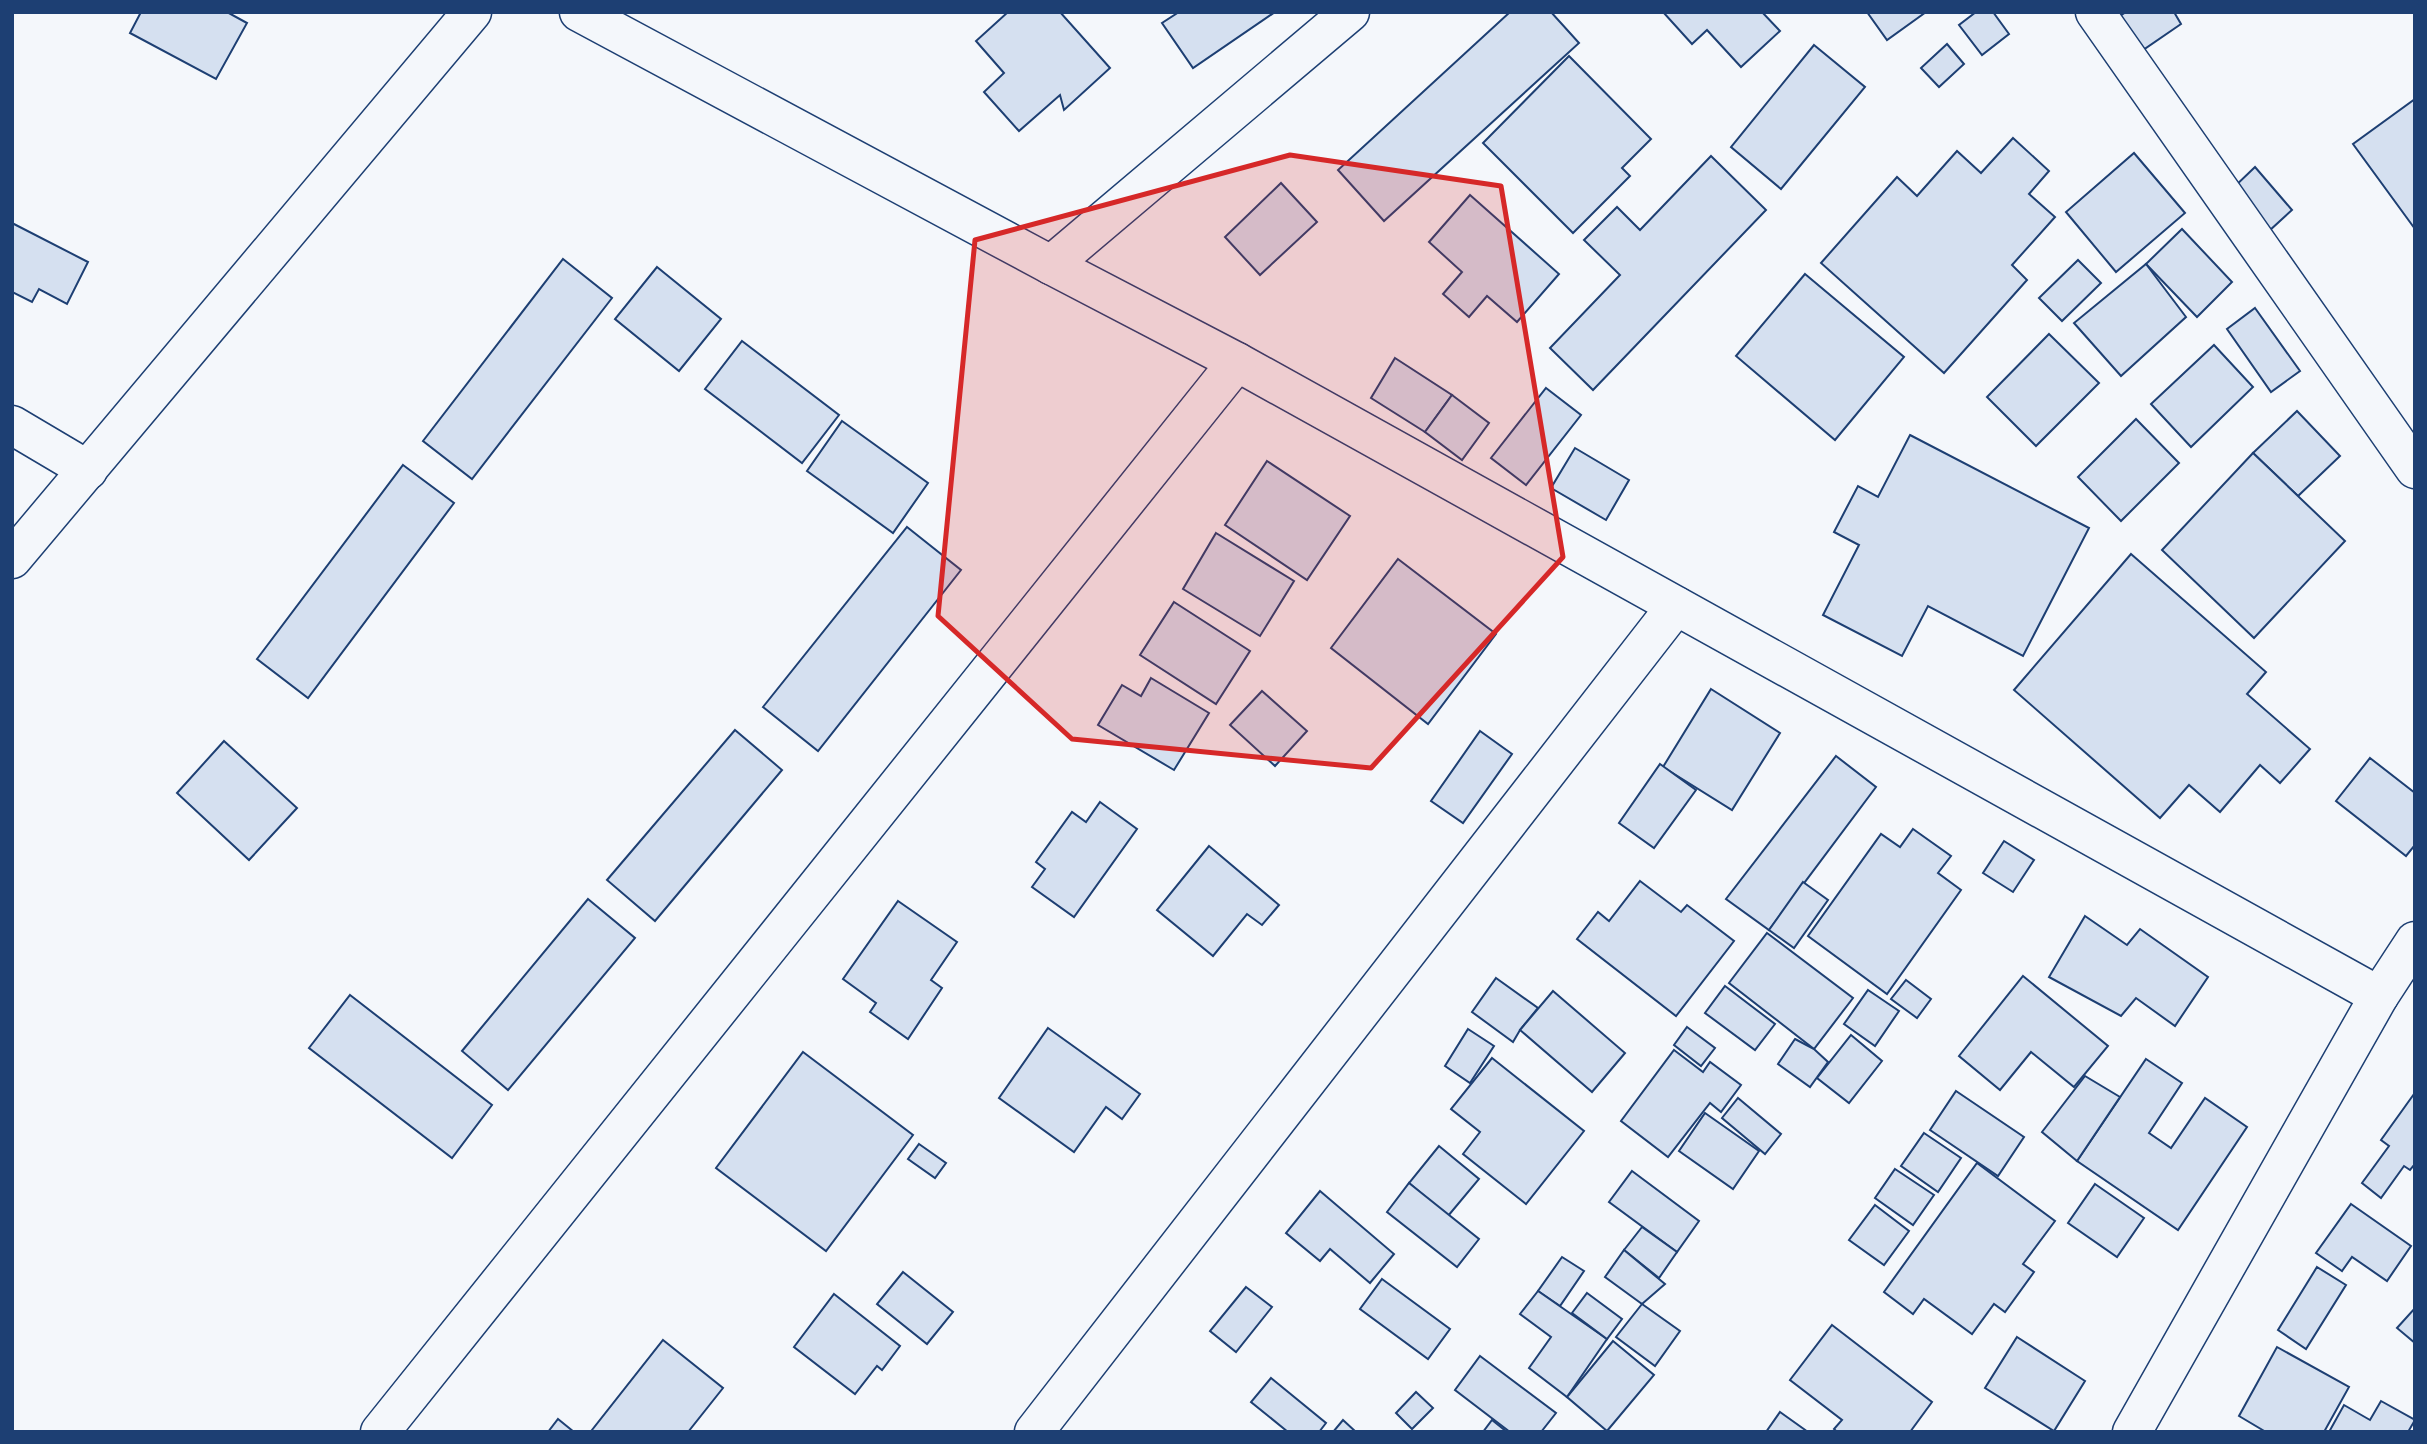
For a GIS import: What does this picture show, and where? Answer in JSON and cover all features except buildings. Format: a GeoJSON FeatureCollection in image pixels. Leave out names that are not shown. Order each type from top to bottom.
{"type":"FeatureCollection","features":[{"type":"Feature","properties":{"kind":"street"},"geometry":{"type":"LineString","coordinates":[[12,559],[472,12]]}},
{"type":"Feature","properties":{"kind":"street"},"geometry":{"type":"LineString","coordinates":[[579,12],[1237,362],[2379,996]]}},
{"type":"Feature","properties":{"kind":"street"},"geometry":{"type":"LineString","coordinates":[[1051,265],[1350,12]]}},
{"type":"Feature","properties":{"kind":"street"},"geometry":{"type":"LineString","coordinates":[[2095,12],[2415,469]]}},
{"type":"Feature","properties":{"kind":"street"},"geometry":{"type":"LineString","coordinates":[[380,1432],[1237,362]]}},
{"type":"Feature","properties":{"kind":"street"},"geometry":{"type":"LineString","coordinates":[[12,425],[88,470]]}},
{"type":"Feature","properties":{"kind":"street"},"geometry":{"type":"LineString","coordinates":[[1034,1432],[1676,606]]}},
{"type":"Feature","properties":{"kind":"street"},"geometry":{"type":"LineString","coordinates":[[2132,1432],[2379,996],[2415,941]]}},
{"type":"Feature","properties":{"kind":"highlighted area"},"geometry":{"type":"Polygon","coordinates":[[[1290,155],[1501,186],[1563,557],[1371,768],[1072,739],[938,616],[975,240],[1290,155]]]}}]}
